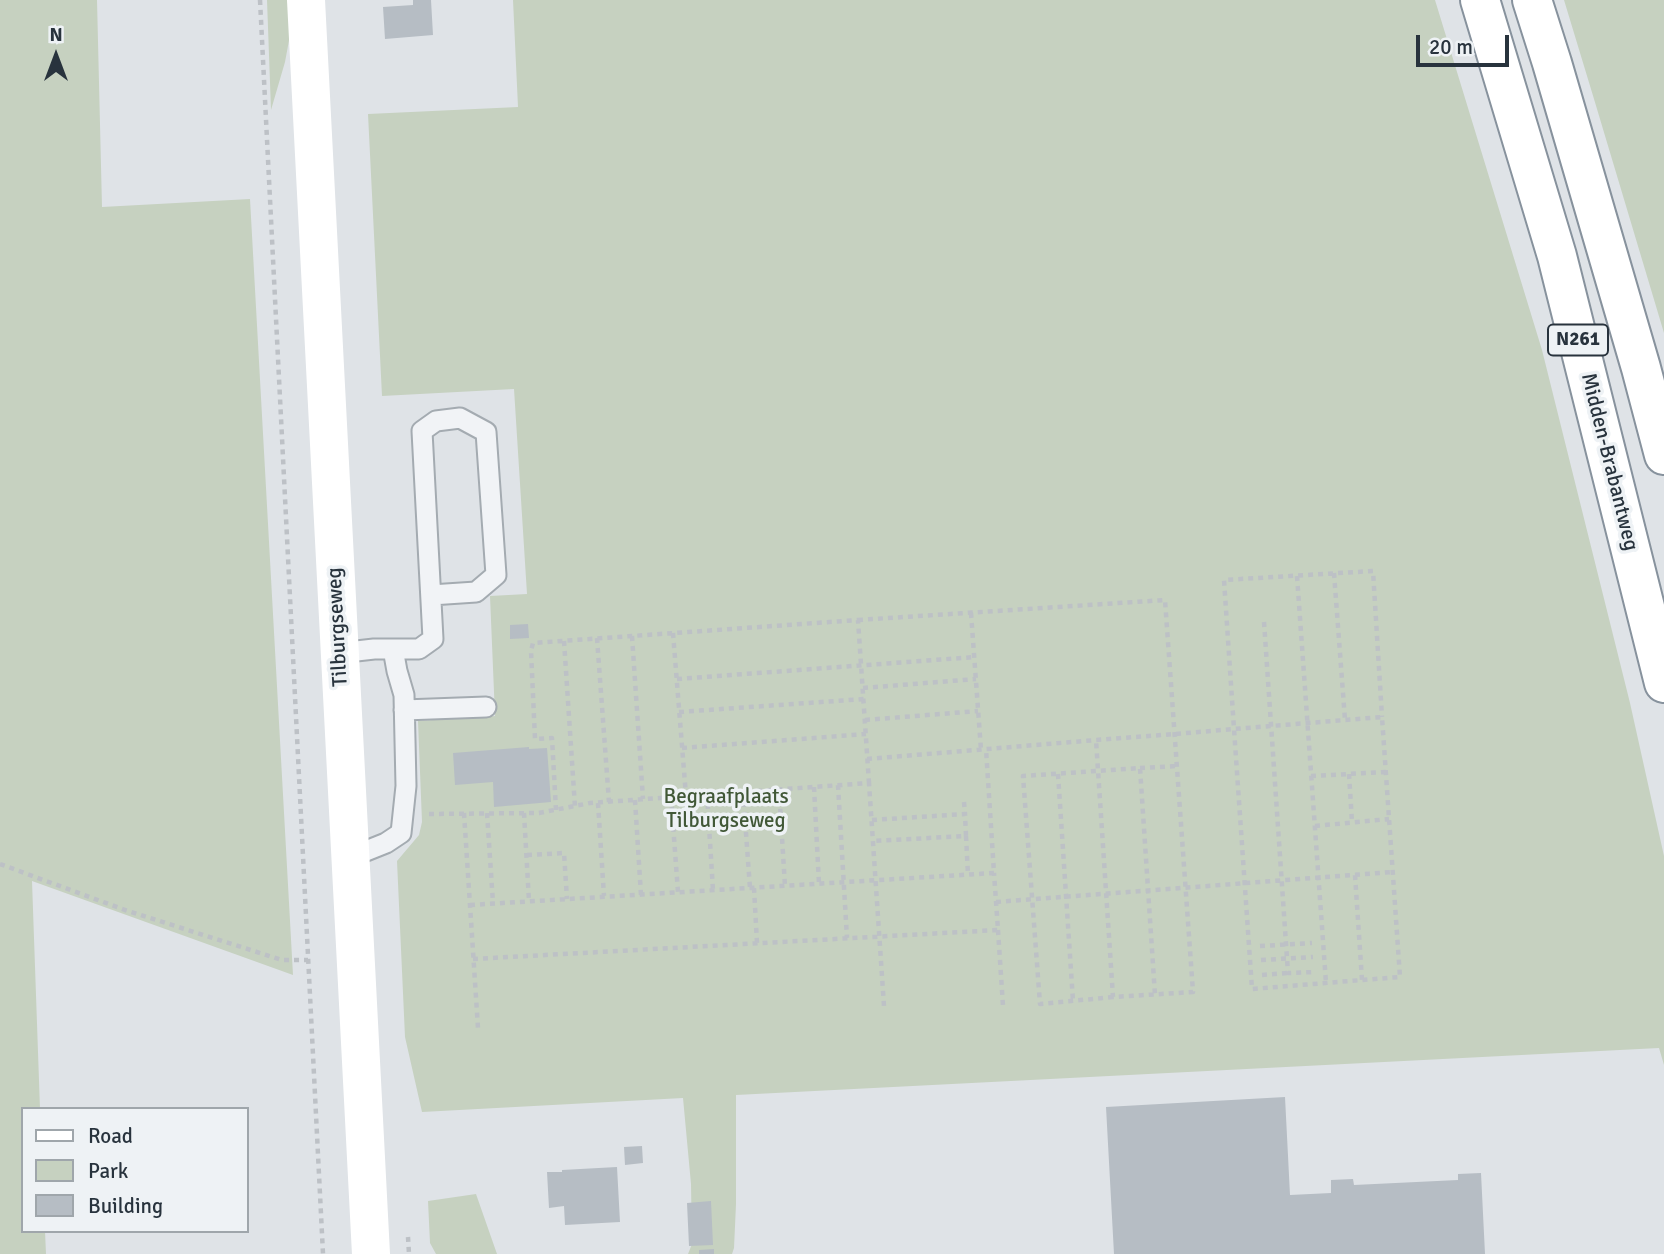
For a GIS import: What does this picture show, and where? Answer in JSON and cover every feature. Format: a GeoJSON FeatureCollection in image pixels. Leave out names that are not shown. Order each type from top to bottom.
{"type":"FeatureCollection","features":[{"type":"Feature","properties":{"kind":"main road","name":"Tilburgseweg"},"geometry":{"type":"LineString","coordinates":[[306,0],[371,1254]]}},
{"type":"Feature","properties":{"kind":"main road","name":"Midden-Brabantweg"},"geometry":{"type":"LineString","coordinates":[[1480,0],[1557,256],[1664,682]]}},
{"type":"Feature","properties":{"kind":"main road","name":"N261"},"geometry":{"type":"LineString","coordinates":[[1532,0],[1641,368],[1664,455]]}},
{"type":"Feature","properties":{"kind":"main road","name":"N261"},"geometry":{"type":"LineString","coordinates":[[1641,368],[1664,426]]}},
{"type":"Feature","properties":{"kind":"lane"},"geometry":{"type":"LineString","coordinates":[[339,653],[374,649],[419,649],[433,639],[422,432],[436,421],[460,418],[486,432],[496,575],[476,592],[431,595]]}},
{"type":"Feature","properties":{"kind":"lane"},"geometry":{"type":"LineString","coordinates":[[351,857],[386,844],[401,833],[406,786],[404,695],[393,649]]}},
{"type":"Feature","properties":{"kind":"lane"},"geometry":{"type":"LineString","coordinates":[[404,710],[485,707]]}},
{"type":"Feature","properties":{"kind":"path"},"geometry":{"type":"LineString","coordinates":[[260,0],[323,1254]]}},
{"type":"Feature","properties":{"kind":"path"},"geometry":{"type":"LineString","coordinates":[[1373,570],[1399,977],[1252,989],[1224,580],[1297,576],[1373,570]]}},
{"type":"Feature","properties":{"kind":"path"},"geometry":{"type":"LineString","coordinates":[[1335,573],[1345,720]]}},
{"type":"Feature","properties":{"kind":"path"},"geometry":{"type":"LineString","coordinates":[[1297,576],[1325,983]]}},
{"type":"Feature","properties":{"kind":"path"},"geometry":{"type":"LineString","coordinates":[[556,810],[552,738],[535,739],[530,651],[533,643],[1165,600],[1194,992],[1040,1004],[1023,776],[1177,765]]}},
{"type":"Feature","properties":{"kind":"path"},"geometry":{"type":"LineString","coordinates":[[971,613],[1003,1006]]}},
{"type":"Feature","properties":{"kind":"path"},"geometry":{"type":"LineString","coordinates":[[859,620],[884,1006]]}},
{"type":"Feature","properties":{"kind":"path"},"geometry":{"type":"LineString","coordinates":[[1264,622],[1288,973]]}},
{"type":"Feature","properties":{"kind":"path"},"geometry":{"type":"LineString","coordinates":[[673,633],[685,796]]}},
{"type":"Feature","properties":{"kind":"path"},"geometry":{"type":"LineString","coordinates":[[632,636],[643,799]]}},
{"type":"Feature","properties":{"kind":"path"},"geometry":{"type":"LineString","coordinates":[[597,638],[609,802]]}},
{"type":"Feature","properties":{"kind":"path"},"geometry":{"type":"LineString","coordinates":[[564,641],[575,807]]}},
{"type":"Feature","properties":{"kind":"path"},"geometry":{"type":"LineString","coordinates":[[677,679],[975,657]]}},
{"type":"Feature","properties":{"kind":"path"},"geometry":{"type":"LineString","coordinates":[[863,688],[976,679]]}},
{"type":"Feature","properties":{"kind":"path"},"geometry":{"type":"LineString","coordinates":[[680,712],[864,699]]}},
{"type":"Feature","properties":{"kind":"path"},"geometry":{"type":"LineString","coordinates":[[865,720],[978,711]]}},
{"type":"Feature","properties":{"kind":"path"},"geometry":{"type":"LineString","coordinates":[[867,759],[1382,717]]}},
{"type":"Feature","properties":{"kind":"path"},"geometry":{"type":"LineString","coordinates":[[682,748],[866,734]]}},
{"type":"Feature","properties":{"kind":"path"},"geometry":{"type":"LineString","coordinates":[[1096,740],[1113,997]]}},
{"type":"Feature","properties":{"kind":"path"},"geometry":{"type":"LineString","coordinates":[[1140,768],[1155,995]]}},
{"type":"Feature","properties":{"kind":"path"},"geometry":{"type":"LineString","coordinates":[[1311,776],[1385,772]]}},
{"type":"Feature","properties":{"kind":"path"},"geometry":{"type":"LineString","coordinates":[[1058,774],[1073,1001]]}},
{"type":"Feature","properties":{"kind":"path"},"geometry":{"type":"LineString","coordinates":[[1349,774],[1352,822]]}},
{"type":"Feature","properties":{"kind":"path"},"geometry":{"type":"LineString","coordinates":[[403,814],[540,813],[598,803],[869,783]]}},
{"type":"Feature","properties":{"kind":"path"},"geometry":{"type":"LineString","coordinates":[[838,785],[847,938]]}},
{"type":"Feature","properties":{"kind":"path"},"geometry":{"type":"LineString","coordinates":[[814,786],[819,884]]}},
{"type":"Feature","properties":{"kind":"path"},"geometry":{"type":"LineString","coordinates":[[779,789],[785,886]]}},
{"type":"Feature","properties":{"kind":"path"},"geometry":{"type":"LineString","coordinates":[[743,792],[757,943]]}},
{"type":"Feature","properties":{"kind":"path"},"geometry":{"type":"LineString","coordinates":[[707,794],[713,890]]}},
{"type":"Feature","properties":{"kind":"path"},"geometry":{"type":"LineString","coordinates":[[671,797],[678,892]]}},
{"type":"Feature","properties":{"kind":"path"},"geometry":{"type":"LineString","coordinates":[[635,800],[641,895]]}},
{"type":"Feature","properties":{"kind":"path"},"geometry":{"type":"LineString","coordinates":[[964,802],[968,875]]}},
{"type":"Feature","properties":{"kind":"path"},"geometry":{"type":"LineString","coordinates":[[598,803],[604,897]]}},
{"type":"Feature","properties":{"kind":"path"},"geometry":{"type":"LineString","coordinates":[[464,813],[478,1028]]}},
{"type":"Feature","properties":{"kind":"path"},"geometry":{"type":"LineString","coordinates":[[487,813],[493,904]]}},
{"type":"Feature","properties":{"kind":"path"},"geometry":{"type":"LineString","coordinates":[[524,813],[529,901]]}},
{"type":"Feature","properties":{"kind":"path"},"geometry":{"type":"LineString","coordinates":[[872,820],[965,814]]}},
{"type":"Feature","properties":{"kind":"path"},"geometry":{"type":"LineString","coordinates":[[1315,826],[1389,819]]}},
{"type":"Feature","properties":{"kind":"path"},"geometry":{"type":"LineString","coordinates":[[873,841],[966,836]]}},
{"type":"Feature","properties":{"kind":"path"},"geometry":{"type":"LineString","coordinates":[[527,855],[564,853],[566,899]]}},
{"type":"Feature","properties":{"kind":"path"},"geometry":{"type":"LineString","coordinates":[[0,864],[125,910],[282,960],[308,960]]}},
{"type":"Feature","properties":{"kind":"path"},"geometry":{"type":"LineString","coordinates":[[996,902],[1392,872]]}},
{"type":"Feature","properties":{"kind":"path"},"geometry":{"type":"LineString","coordinates":[[470,905],[994,873]]}},
{"type":"Feature","properties":{"kind":"path"},"geometry":{"type":"LineString","coordinates":[[1355,875],[1362,981]]}},
{"type":"Feature","properties":{"kind":"path"},"geometry":{"type":"LineString","coordinates":[[473,959],[998,930]]}},
{"type":"Feature","properties":{"kind":"path"},"geometry":{"type":"LineString","coordinates":[[1260,946],[1312,943]]}},
{"type":"Feature","properties":{"kind":"path"},"geometry":{"type":"LineString","coordinates":[[1261,960],[1313,957]]}},
{"type":"Feature","properties":{"kind":"path"},"geometry":{"type":"LineString","coordinates":[[1262,975],[1315,972]]}},
{"type":"Feature","properties":{"kind":"green space"},"geometry":{"type":"Polygon","coordinates":[[[0,0],[97,0],[102,207],[250,199],[293,975],[32,881],[40,1107],[21,1107],[21,1233],[45,1233],[46,1254],[0,1254],[0,0]]]}},
{"type":"Feature","properties":{"kind":"green space"},"geometry":{"type":"Polygon","coordinates":[[[267,0],[288,0],[290,35],[271,110],[267,0]]]}},
{"type":"Feature","properties":{"kind":"green space","name":"Begraafplaats Tilburgseweg"},"geometry":{"type":"Polygon","coordinates":[[[513,0],[1435,0],[1542,350],[1630,703],[1664,856],[1664,1065],[1659,1048],[736,1095],[736,1204],[732,1254],[688,1254],[692,1244],[691,1184],[683,1098],[422,1112],[405,1037],[397,861],[419,835],[422,822],[418,721],[495,716],[490,596],[527,594],[514,389],[382,396],[368,114],[518,107],[513,0]]]}},
{"type":"Feature","properties":{"kind":"green space"},"geometry":{"type":"Polygon","coordinates":[[[1564,0],[1664,0],[1664,333],[1594,99],[1564,0]]]}},
{"type":"Feature","properties":{"kind":"green space"},"geometry":{"type":"Polygon","coordinates":[[[476,1194],[497,1254],[436,1254],[430,1243],[428,1201],[476,1194]]]}},
{"type":"Feature","properties":{"kind":"building"},"geometry":{"type":"Polygon","coordinates":[[[413,0],[431,0],[433,35],[385,39],[383,7],[413,5],[413,0]]]}},
{"type":"Feature","properties":{"kind":"building"},"geometry":{"type":"Polygon","coordinates":[[[528,624],[529,638],[510,639],[510,625],[528,624]]]}},
{"type":"Feature","properties":{"kind":"building"},"geometry":{"type":"Polygon","coordinates":[[[547,748],[551,802],[494,807],[493,782],[455,785],[453,753],[547,748]]]}},
{"type":"Feature","properties":{"kind":"building"},"geometry":{"type":"Polygon","coordinates":[[[1285,1097],[1290,1195],[1331,1193],[1331,1180],[1353,1179],[1354,1185],[1458,1180],[1458,1174],[1481,1173],[1485,1254],[1114,1254],[1106,1107],[1285,1097]]]}},
{"type":"Feature","properties":{"kind":"building"},"geometry":{"type":"Polygon","coordinates":[[[642,1146],[643,1163],[625,1165],[624,1147],[642,1146]]]}},
{"type":"Feature","properties":{"kind":"building"},"geometry":{"type":"Polygon","coordinates":[[[617,1167],[620,1222],[565,1225],[564,1206],[549,1208],[547,1172],[617,1167]]]}},
{"type":"Feature","properties":{"kind":"building"},"geometry":{"type":"Polygon","coordinates":[[[711,1201],[713,1245],[689,1246],[687,1203],[711,1201]]]}},
{"type":"Feature","properties":{"kind":"building"},"geometry":{"type":"Polygon","coordinates":[[[714,1249],[714,1254],[699,1254],[699,1250],[714,1249]]]}}]}
